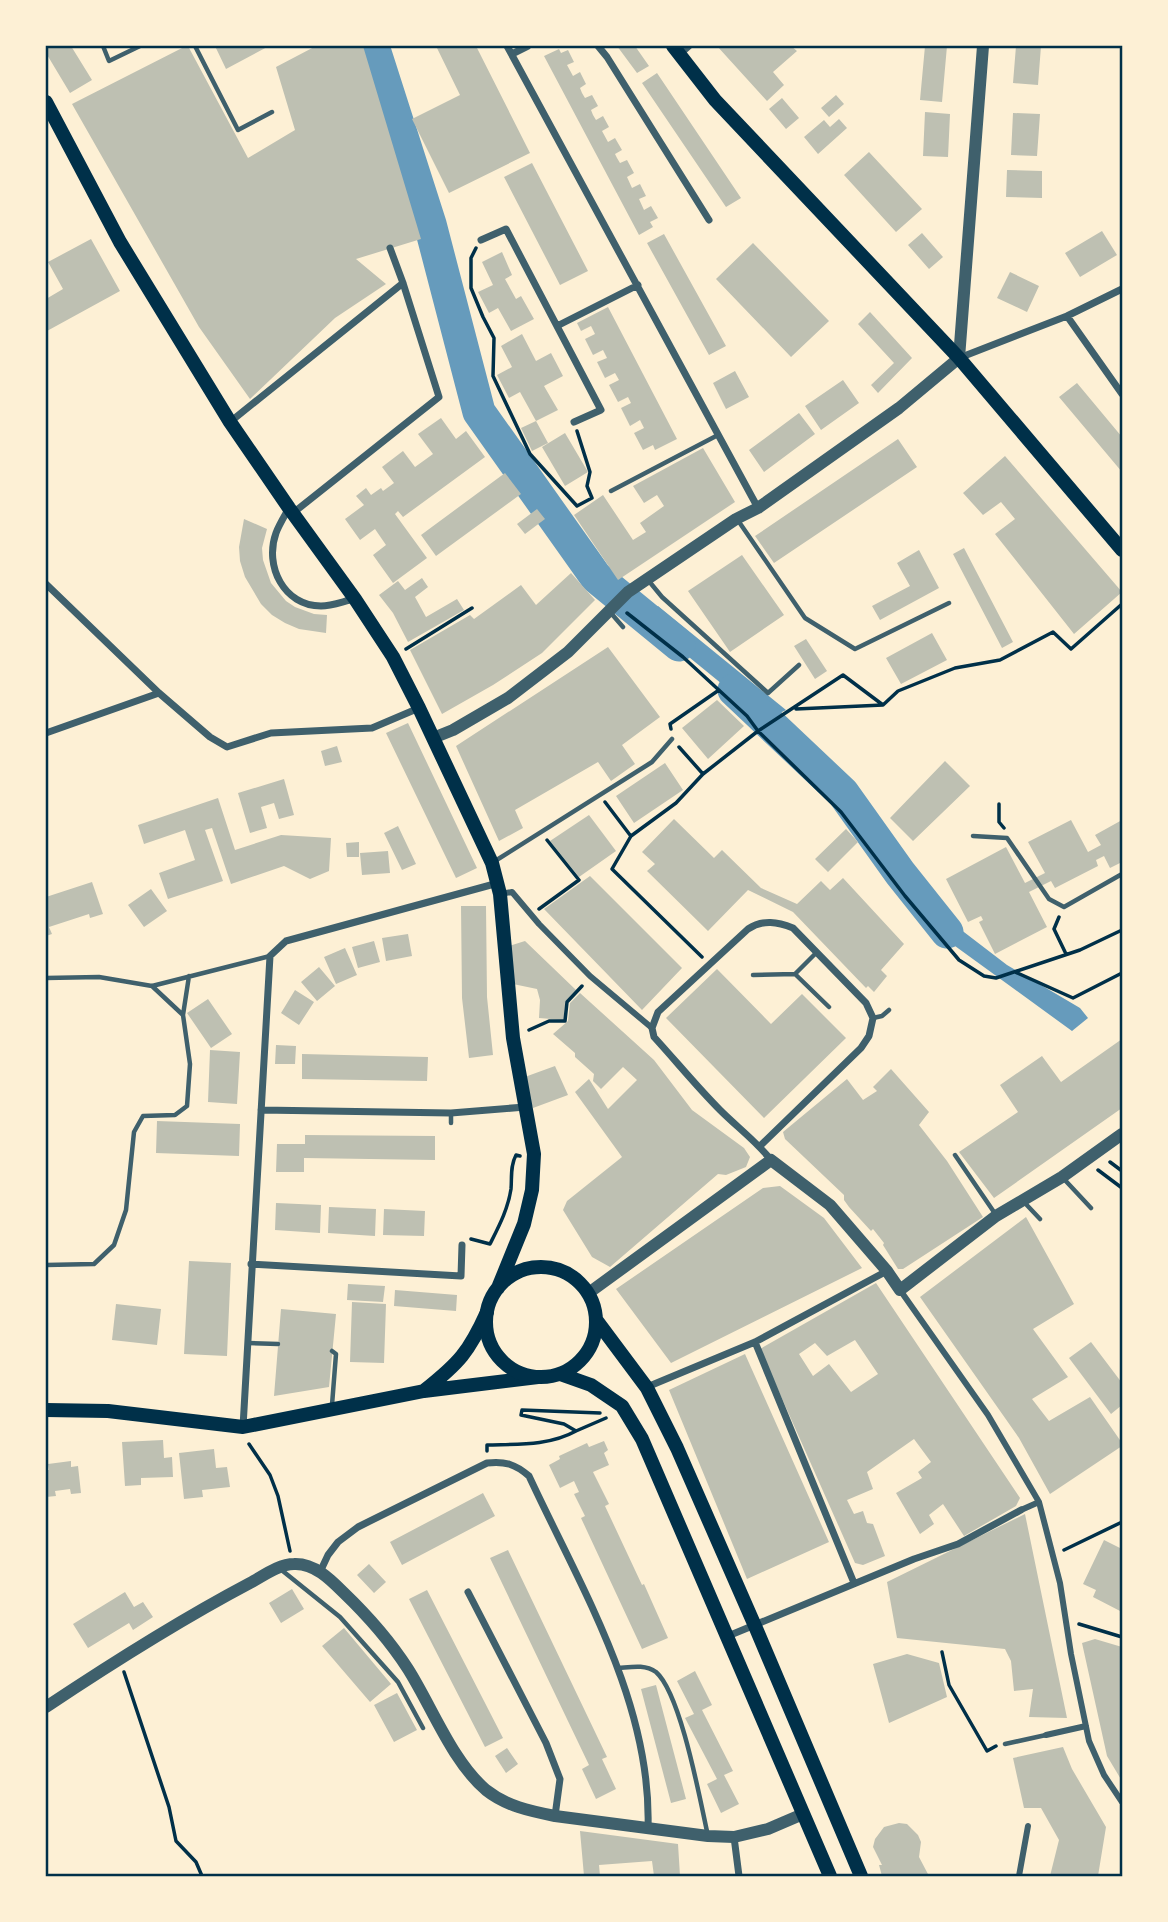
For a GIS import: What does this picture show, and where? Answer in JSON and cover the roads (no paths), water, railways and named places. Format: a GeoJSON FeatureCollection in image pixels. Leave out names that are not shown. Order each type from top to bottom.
{"type":"FeatureCollection","features":[{"type":"Feature","properties":{"kind":"main road"},"geometry":{"type":"LineString","coordinates":[[681,48],[715,100],[959,358],[1122,550]]}},
{"type":"Feature","properties":{"kind":"main road"},"geometry":{"type":"LineString","coordinates":[[46,102],[120,242],[230,422],[393,657],[492,863],[499,888],[513,1038],[534,1154],[532,1191],[524,1224],[473,1343],[454,1367],[424,1391]]}},
{"type":"Feature","properties":{"kind":"main road"},"geometry":{"type":"LineString","coordinates":[[498,1288],[521,1270],[536,1267],[565,1272],[590,1292],[597,1321],[647,1388],[677,1448],[861,1877]]}},
{"type":"Feature","properties":{"kind":"main road"},"geometry":{"type":"LineString","coordinates":[[487,1312],[486,1328],[490,1343],[498,1356],[516,1371],[538,1377]]}},
{"type":"Feature","properties":{"kind":"main road"},"geometry":{"type":"LineString","coordinates":[[46,1410],[108,1411],[243,1427],[424,1391],[560,1374],[584,1357],[592,1345],[597,1321]]}},
{"type":"Feature","properties":{"kind":"main road"},"geometry":{"type":"LineString","coordinates":[[560,1374],[591,1385],[622,1406],[653,1463],[830,1877]]}},
{"type":"Feature","properties":{"kind":"street"},"geometry":{"type":"LineString","coordinates":[[507,46],[758,508]]}},
{"type":"Feature","properties":{"kind":"street"},"geometry":{"type":"LineString","coordinates":[[512,54],[528,46]]}},
{"type":"Feature","properties":{"kind":"street"},"geometry":{"type":"LineString","coordinates":[[598,46],[709,220]]}},
{"type":"Feature","properties":{"kind":"street"},"geometry":{"type":"LineString","coordinates":[[959,358],[983,46]]}},
{"type":"Feature","properties":{"kind":"street"},"geometry":{"type":"LineString","coordinates":[[481,240],[506,229],[601,410],[574,422]]}},
{"type":"Feature","properties":{"kind":"street"},"geometry":{"type":"LineString","coordinates":[[355,599],[321,606],[299,600],[285,590],[275,573],[272,554],[275,534],[291,511],[439,397],[390,248]]}},
{"type":"Feature","properties":{"kind":"street"},"geometry":{"type":"LineString","coordinates":[[230,422],[403,284]]}},
{"type":"Feature","properties":{"kind":"street"},"geometry":{"type":"LineString","coordinates":[[557,326],[638,285]]}},
{"type":"Feature","properties":{"kind":"street"},"geometry":{"type":"LineString","coordinates":[[433,738],[453,730],[508,698],[568,652],[628,592],[736,519],[758,508],[899,408],[959,358],[1067,316],[1122,289]]}},
{"type":"Feature","properties":{"kind":"street"},"geometry":{"type":"LineString","coordinates":[[1067,316],[1122,394]]}},
{"type":"Feature","properties":{"kind":"street"},"geometry":{"type":"LineString","coordinates":[[46,584],[159,693],[210,737],[227,747],[271,733],[372,728],[419,708]]}},
{"type":"Feature","properties":{"kind":"street"},"geometry":{"type":"LineString","coordinates":[[46,733],[159,693]]}},
{"type":"Feature","properties":{"kind":"street"},"geometry":{"type":"LineString","coordinates":[[243,1427],[270,956],[286,941],[499,888],[512,892],[590,976],[652,1028]]}},
{"type":"Feature","properties":{"kind":"street"},"geometry":{"type":"LineString","coordinates":[[760,1146],[861,1048],[869,1036],[873,1018],[866,1003],[793,929],[777,922],[756,924],[709,963],[658,1012],[652,1028],[654,1037],[721,1111],[760,1146],[771,1160],[830,1205],[887,1270],[988,1415],[1040,1502],[1067,1621],[1089,1741],[1104,1775],[1122,1802]]}},
{"type":"Feature","properties":{"kind":"street"},"geometry":{"type":"LineString","coordinates":[[261,1110],[451,1113],[525,1107]]}},
{"type":"Feature","properties":{"kind":"street"},"geometry":{"type":"LineString","coordinates":[[900,1290],[996,1216],[1062,1177],[1122,1134]]}},
{"type":"Feature","properties":{"kind":"street"},"geometry":{"type":"LineString","coordinates":[[590,1292],[771,1160]]}},
{"type":"Feature","properties":{"kind":"street"},"geometry":{"type":"LineString","coordinates":[[251,1264],[461,1276],[462,1245]]}},
{"type":"Feature","properties":{"kind":"street"},"geometry":{"type":"LineString","coordinates":[[647,1388],[755,1342],[887,1270]]}},
{"type":"Feature","properties":{"kind":"street"},"geometry":{"type":"LineString","coordinates":[[755,1342],[854,1583]]}},
{"type":"Feature","properties":{"kind":"street"},"geometry":{"type":"LineString","coordinates":[[320,1572],[338,1542],[358,1527],[487,1463],[502,1461],[516,1465],[529,1476],[619,1668],[649,1796],[648,1828]]}},
{"type":"Feature","properties":{"kind":"street"},"geometry":{"type":"LineString","coordinates":[[728,1636],[854,1583],[958,1544],[1040,1502]]}},
{"type":"Feature","properties":{"kind":"street"},"geometry":{"type":"LineString","coordinates":[[46,1707],[206,1606],[292,1563],[320,1572],[349,1597],[380,1631],[407,1669],[450,1743],[485,1789],[506,1803],[555,1816],[734,1837],[768,1829],[803,1814]]}},
{"type":"Feature","properties":{"kind":"street"},"geometry":{"type":"LineString","coordinates":[[468,1592],[546,1743],[561,1779],[555,1816]]}},
{"type":"Feature","properties":{"kind":"street"},"geometry":{"type":"LineString","coordinates":[[1046,1735],[1086,1726]]}},
{"type":"Feature","properties":{"kind":"street"},"geometry":{"type":"LineString","coordinates":[[1019,1877],[1028,1826]]}},
{"type":"Feature","properties":{"kind":"street"},"geometry":{"type":"LineString","coordinates":[[734,1837],[739,1877]]}},
{"type":"Feature","properties":{"kind":"lane"},"geometry":{"type":"LineString","coordinates":[[103,46],[109,61],[140,46]]}},
{"type":"Feature","properties":{"kind":"lane"},"geometry":{"type":"LineString","coordinates":[[195,46],[238,130],[272,112]]}},
{"type":"Feature","properties":{"kind":"lane"},"geometry":{"type":"LineString","coordinates":[[611,491],[718,435]]}},
{"type":"Feature","properties":{"kind":"lane"},"geometry":{"type":"LineString","coordinates":[[736,519],[805,618],[855,649],[949,603]]}},
{"type":"Feature","properties":{"kind":"lane"},"geometry":{"type":"LineString","coordinates":[[648,580],[662,597],[768,693],[799,665]]}},
{"type":"Feature","properties":{"kind":"lane"},"geometry":{"type":"LineString","coordinates":[[612,606],[623,627]]}},
{"type":"Feature","properties":{"kind":"lane"},"geometry":{"type":"LineString","coordinates":[[492,863],[652,762],[672,739]]}},
{"type":"Feature","properties":{"kind":"lane"},"geometry":{"type":"LineString","coordinates":[[973,836],[1007,838],[1049,899],[1064,907],[1122,874]]}},
{"type":"Feature","properties":{"kind":"lane"},"geometry":{"type":"LineString","coordinates":[[753,975],[795,974],[816,953]]}},
{"type":"Feature","properties":{"kind":"lane"},"geometry":{"type":"LineString","coordinates":[[46,978],[99,977],[152,986],[270,956]]}},
{"type":"Feature","properties":{"kind":"lane"},"geometry":{"type":"LineString","coordinates":[[795,974],[829,1007]]}},
{"type":"Feature","properties":{"kind":"lane"},"geometry":{"type":"LineString","coordinates":[[46,1265],[94,1265],[114,1245],[126,1210],[134,1132],[143,1116],[175,1115],[187,1106],[190,1065],[183,1015],[189,976]]}},
{"type":"Feature","properties":{"kind":"lane"},"geometry":{"type":"LineString","coordinates":[[152,986],[183,1015]]}},
{"type":"Feature","properties":{"kind":"lane"},"geometry":{"type":"LineString","coordinates":[[873,1018],[882,1016],[889,1010]]}},
{"type":"Feature","properties":{"kind":"lane"},"geometry":{"type":"LineString","coordinates":[[451,1113],[451,1123]]}},
{"type":"Feature","properties":{"kind":"lane"},"geometry":{"type":"LineString","coordinates":[[955,1155],[996,1216]]}},
{"type":"Feature","properties":{"kind":"lane"},"geometry":{"type":"LineString","coordinates":[[1062,1177],[1091,1208]]}},
{"type":"Feature","properties":{"kind":"lane"},"geometry":{"type":"LineString","coordinates":[[1023,1200],[1040,1219]]}},
{"type":"Feature","properties":{"kind":"lane"},"geometry":{"type":"LineString","coordinates":[[247,1343],[278,1344]]}},
{"type":"Feature","properties":{"kind":"lane"},"geometry":{"type":"LineString","coordinates":[[332,1351],[336,1354],[332,1410]]}},
{"type":"Feature","properties":{"kind":"lane"},"geometry":{"type":"LineString","coordinates":[[278,1568],[340,1617],[398,1682],[423,1728]]}},
{"type":"Feature","properties":{"kind":"lane"},"geometry":{"type":"LineString","coordinates":[[619,1668],[643,1666],[655,1672],[671,1693],[690,1758],[708,1836]]}},
{"type":"Feature","properties":{"kind":"lane"},"geometry":{"type":"LineString","coordinates":[[1005,1744],[1046,1735]]}},
{"type":"Feature","properties":{"kind":"water"},"geometry":{"type":"Polygon","coordinates":[[[658,606],[786,710],[766,720],[641,618],[658,606]]]}},
{"type":"Feature","properties":{"kind":"water"},"geometry":{"type":"Polygon","coordinates":[[[789,725],[875,813],[960,929],[1007,965],[1080,1008],[1088,1018],[1072,1031],[955,946],[843,793],[776,732],[789,725]]]}},
{"type":"Feature","properties":{"kind":"waterway"},"geometry":{"type":"LineString","coordinates":[[373,46],[430,224],[479,412],[596,577],[679,645]]}},
{"type":"Feature","properties":{"kind":"waterway"},"geometry":{"type":"LineString","coordinates":[[734,690],[843,793],[900,873],[947,932]]}}]}
